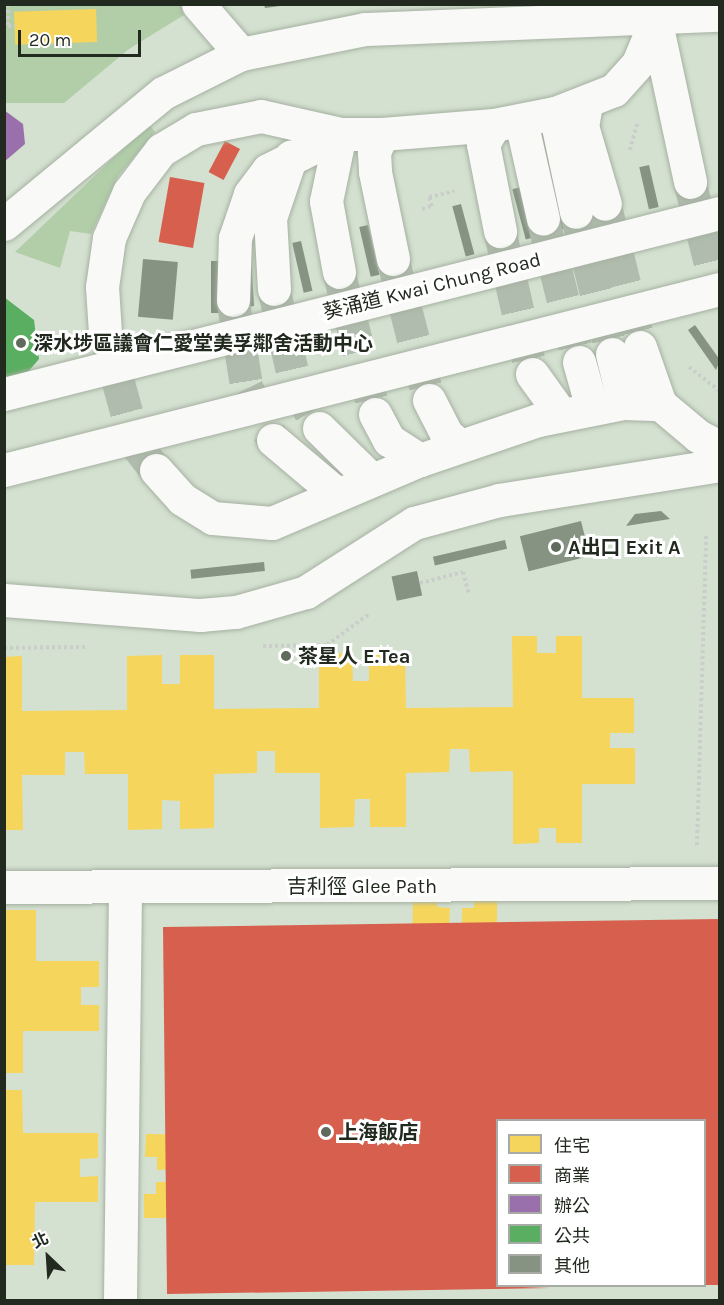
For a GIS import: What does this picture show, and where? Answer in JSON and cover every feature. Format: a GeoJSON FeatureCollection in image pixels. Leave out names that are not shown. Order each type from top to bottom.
{"type":"FeatureCollection","features":[{"type":"Feature","properties":{"kind":"main road"},"geometry":{"type":"LineString","coordinates":[[198,4],[242,54]]}},
{"type":"Feature","properties":{"kind":"main road"},"geometry":{"type":"LineString","coordinates":[[105,333],[102,287],[109,238],[129,192],[161,150],[196,129],[231,118],[261,116],[340,134],[382,134],[508,123],[555,113],[586,104],[614,90],[638,63],[654,12]]}},
{"type":"Feature","properties":{"kind":"main road"},"geometry":{"type":"LineString","coordinates":[[654,12],[690,182]]}},
{"type":"Feature","properties":{"kind":"main road"},"geometry":{"type":"LineString","coordinates":[[4,224],[163,93],[242,54],[365,29],[654,12],[720,15]]}},
{"type":"Feature","properties":{"kind":"main road"},"geometry":{"type":"LineString","coordinates":[[555,113],[591,208],[582,126],[586,104]]}},
{"type":"Feature","properties":{"kind":"main road"},"geometry":{"type":"LineString","coordinates":[[508,123],[543,219]]}},
{"type":"Feature","properties":{"kind":"main road"},"geometry":{"type":"LineString","coordinates":[[500,231],[483,144],[508,123]]}},
{"type":"Feature","properties":{"kind":"main road"},"geometry":{"type":"LineString","coordinates":[[233,300],[238,221],[268,170],[292,155],[340,134]]}},
{"type":"Feature","properties":{"kind":"main road"},"geometry":{"type":"LineString","coordinates":[[339,272],[326,201],[340,134]]}},
{"type":"Feature","properties":{"kind":"main road"},"geometry":{"type":"LineString","coordinates":[[382,134],[374,152],[375,172],[393,259]]}},
{"type":"Feature","properties":{"kind":"main road"},"geometry":{"type":"LineString","coordinates":[[274,289],[270,218],[292,155]]}},
{"type":"Feature","properties":{"kind":"main road","name":"葵涌道 Kwai Chung Road"},"geometry":{"type":"LineString","coordinates":[[4,394],[720,213]]}},
{"type":"Feature","properties":{"kind":"main road"},"geometry":{"type":"LineString","coordinates":[[4,470],[720,289]]}},
{"type":"Feature","properties":{"kind":"main road"},"geometry":{"type":"LineString","coordinates":[[624,403],[626,350],[660,404],[698,436],[720,447]]}},
{"type":"Feature","properties":{"kind":"main road"},"geometry":{"type":"LineString","coordinates":[[576,410],[579,362]]}},
{"type":"Feature","properties":{"kind":"main road"},"geometry":{"type":"LineString","coordinates":[[532,374],[576,410]]}},
{"type":"Feature","properties":{"kind":"main road"},"geometry":{"type":"LineString","coordinates":[[429,400],[446,434],[459,445]]}},
{"type":"Feature","properties":{"kind":"main road"},"geometry":{"type":"LineString","coordinates":[[156,470],[183,499],[213,518],[244,525],[302,514],[337,494],[459,445],[576,410],[624,403],[660,404]]}},
{"type":"Feature","properties":{"kind":"main road"},"geometry":{"type":"LineString","coordinates":[[375,414],[388,440],[420,460]]}},
{"type":"Feature","properties":{"kind":"main road"},"geometry":{"type":"LineString","coordinates":[[319,428],[372,480]]}},
{"type":"Feature","properties":{"kind":"main road"},"geometry":{"type":"LineString","coordinates":[[273,440],[337,494]]}},
{"type":"Feature","properties":{"kind":"main road"},"geometry":{"type":"LineString","coordinates":[[4,600],[108,608],[236,612],[306,592],[414,523],[521,496],[720,465]]}},
{"type":"Feature","properties":{"kind":"main road","name":"吉利徑 Glee Path"},"geometry":{"type":"LineString","coordinates":[[4,887],[708,884]]}},
{"type":"Feature","properties":{"kind":"main road"},"geometry":{"type":"LineString","coordinates":[[120,1300],[125,887]]}},
{"type":"Feature","properties":{"kind":"path"},"geometry":{"type":"LineString","coordinates":[[8,4],[8,26],[15,26]]}},
{"type":"Feature","properties":{"kind":"path"},"geometry":{"type":"LineString","coordinates":[[628,157],[639,114]]}},
{"type":"Feature","properties":{"kind":"path"},"geometry":{"type":"LineString","coordinates":[[416,210],[432,207],[429,197],[462,189]]}},
{"type":"Feature","properties":{"kind":"path"},"geometry":{"type":"LineString","coordinates":[[684,361],[720,391]]}},
{"type":"Feature","properties":{"kind":"path"},"geometry":{"type":"LineString","coordinates":[[706,534],[708,884]]}},
{"type":"Feature","properties":{"kind":"path"},"geometry":{"type":"LineString","coordinates":[[420,583],[463,572],[469,594]]}},
{"type":"Feature","properties":{"kind":"green space"},"geometry":{"type":"Polygon","coordinates":[[[5,5],[200,5],[129,49],[64,103],[5,103],[5,5]]]}},
{"type":"Feature","properties":{"kind":"green space"},"geometry":{"type":"Polygon","coordinates":[[[149,124],[155,132],[118,176],[91,234],[70,231],[60,268],[15,252],[149,124]]]}},
{"type":"Feature","properties":{"kind":"building: 住宅"},"geometry":{"type":"Polygon","coordinates":[[[96,9],[97,42],[15,45],[14,12],[96,9]]]}},
{"type":"Feature","properties":{"kind":"building: 住宅"},"geometry":{"type":"Polygon","coordinates":[[[512,636],[537,636],[537,653],[556,653],[556,636],[582,636],[582,698],[634,698],[634,733],[610,733],[610,748],[635,748],[635,784],[582,784],[582,843],[556,843],[556,828],[539,828],[539,843],[513,844],[513,771],[470,772],[469,749],[450,749],[449,772],[406,773],[406,827],[370,827],[370,799],[355,799],[354,827],[320,828],[320,773],[275,773],[275,751],[257,751],[257,773],[214,774],[214,828],[180,829],[180,801],[162,800],[162,829],[128,830],[128,774],[85,774],[84,752],[65,752],[65,775],[22,775],[23,830],[4,830],[4,657],[22,656],[22,711],[127,710],[127,656],[162,655],[162,684],[180,684],[180,655],[214,655],[214,709],[319,708],[319,654],[352,653],[353,681],[369,681],[369,653],[405,652],[406,708],[513,707],[512,636]]]}},
{"type":"Feature","properties":{"kind":"building: 住宅"},"geometry":{"type":"Polygon","coordinates":[[[437,895],[437,907],[450,908],[449,925],[462,925],[462,908],[474,908],[474,896],[497,896],[497,952],[546,953],[545,993],[516,992],[515,1002],[545,1002],[545,1041],[486,1042],[485,1080],[477,1080],[477,1095],[485,1096],[485,1149],[496,1149],[496,1265],[460,1264],[460,1235],[451,1234],[450,1264],[410,1264],[411,1207],[356,1207],[356,1195],[345,1195],[345,1208],[296,1207],[296,1265],[255,1265],[256,1235],[246,1235],[246,1264],[205,1264],[206,1218],[144,1218],[144,1194],[156,1194],[156,1182],[174,1182],[174,1169],[157,1170],[157,1157],[145,1157],[146,1134],[207,1135],[208,1089],[248,1088],[248,1119],[257,1119],[258,1089],[298,1089],[297,1149],[346,1149],[346,1161],[356,1161],[355,1149],[424,1149],[425,1095],[434,1095],[434,1080],[425,1080],[425,1041],[368,1041],[369,1001],[398,1001],[398,992],[369,991],[369,951],[412,952],[413,896],[437,895]]]}},
{"type":"Feature","properties":{"kind":"building: 住宅"},"geometry":{"type":"Polygon","coordinates":[[[5,910],[36,910],[36,961],[99,961],[99,987],[81,987],[81,1005],[99,1005],[99,1031],[23,1031],[23,1073],[5,1073],[5,910]]]}},
{"type":"Feature","properties":{"kind":"building: 住宅"},"geometry":{"type":"Polygon","coordinates":[[[4,1090],[22,1090],[23,1133],[98,1133],[98,1158],[80,1159],[80,1177],[98,1176],[98,1202],[35,1202],[34,1265],[4,1265],[4,1090]]]}},
{"type":"Feature","properties":{"kind":"building: 住宅"},"geometry":{"type":"Polygon","coordinates":[[[611,1091],[652,1091],[652,1119],[611,1119],[611,1091]]]}},
{"type":"Feature","properties":{"kind":"building: 住宅"},"geometry":{"type":"Polygon","coordinates":[[[662,1091],[702,1091],[702,1119],[662,1119],[662,1091]]]}},
{"type":"Feature","properties":{"kind":"building: 住宅"},"geometry":{"type":"Polygon","coordinates":[[[706,1148],[720,1148],[720,1207],[706,1207],[706,1148]]]}},
{"type":"Feature","properties":{"kind":"building: 商業"},"geometry":{"type":"Polygon","coordinates":[[[225,141],[240,149],[224,180],[209,172],[225,141]]]}},
{"type":"Feature","properties":{"kind":"building: 商業"},"geometry":{"type":"Polygon","coordinates":[[[170,177],[204,183],[193,248],[159,242],[170,177]]]}},
{"type":"Feature","properties":{"kind":"building: 商業"},"geometry":{"type":"Polygon","coordinates":[[[720,919],[720,1285],[706,1285],[706,1119],[496,1119],[496,1287],[551,1288],[167,1294],[163,927],[720,919]]]}},
{"type":"Feature","properties":{"kind":"building: 辦公"},"geometry":{"type":"Polygon","coordinates":[[[4,110],[23,124],[25,144],[4,162],[4,110]]]}},
{"type":"Feature","properties":{"kind":"building: 公共","name":"深水埗區議會仁愛堂美孚鄰舍活動中心"},"geometry":{"type":"Polygon","coordinates":[[[4,297],[34,320],[39,359],[4,400],[4,297]]]}},
{"type":"Feature","properties":{"kind":"building: 其他"},"geometry":{"type":"Polygon","coordinates":[[[264,4],[280,4],[280,6],[265,8],[264,4]]]}},
{"type":"Feature","properties":{"kind":"building: 其他"},"geometry":{"type":"Polygon","coordinates":[[[649,165],[659,207],[649,209],[639,167],[649,165]]]}},
{"type":"Feature","properties":{"kind":"building: 其他"},"geometry":{"type":"Polygon","coordinates":[[[552,177],[565,228],[556,231],[543,179],[552,177]]]}},
{"type":"Feature","properties":{"kind":"building: 其他"},"geometry":{"type":"Polygon","coordinates":[[[521,187],[534,237],[526,240],[512,189],[521,187]]]}},
{"type":"Feature","properties":{"kind":"building: 其他"},"geometry":{"type":"Polygon","coordinates":[[[461,204],[474,254],[466,257],[452,206],[461,204]]]}},
{"type":"Feature","properties":{"kind":"building: 其他"},"geometry":{"type":"Polygon","coordinates":[[[368,225],[379,275],[371,277],[359,227],[368,225]]]}},
{"type":"Feature","properties":{"kind":"building: 其他"},"geometry":{"type":"Polygon","coordinates":[[[301,241],[312,291],[304,293],[292,243],[301,241]]]}},
{"type":"Feature","properties":{"kind":"building: 其他"},"geometry":{"type":"Polygon","coordinates":[[[251,254],[254,306],[245,307],[247,255],[251,254]]]}},
{"type":"Feature","properties":{"kind":"building: 其他"},"geometry":{"type":"Polygon","coordinates":[[[143,259],[178,262],[173,320],[138,317],[143,259]]]}},
{"type":"Feature","properties":{"kind":"building: 其他"},"geometry":{"type":"Polygon","coordinates":[[[211,261],[220,261],[220,313],[211,313],[211,261]]]}},
{"type":"Feature","properties":{"kind":"building: 其他"},"geometry":{"type":"Polygon","coordinates":[[[695,325],[720,360],[716,370],[688,330],[695,325]]]}},
{"type":"Feature","properties":{"kind":"building: 其他"},"geometry":{"type":"Polygon","coordinates":[[[661,511],[670,519],[626,526],[635,514],[661,511]]]}},
{"type":"Feature","properties":{"kind":"building: 其他","name":"A出口 Exit A"},"geometry":{"type":"Polygon","coordinates":[[[581,521],[590,556],[529,571],[520,536],[581,521]]]}},
{"type":"Feature","properties":{"kind":"building: 其他"},"geometry":{"type":"Polygon","coordinates":[[[505,540],[507,549],[435,565],[433,557],[505,540]]]}},
{"type":"Feature","properties":{"kind":"building: 其他"},"geometry":{"type":"Polygon","coordinates":[[[264,562],[265,571],[191,579],[190,570],[264,562]]]}},
{"type":"Feature","properties":{"kind":"building: 其他"},"geometry":{"type":"Polygon","coordinates":[[[417,571],[422,595],[397,601],[392,576],[417,571]]]}},
{"type":"Feature","properties":{"kind":"tunnel"},"geometry":{"type":"LineString","coordinates":[[690,182],[720,301]]}},
{"type":"Feature","properties":{"kind":"tunnel"},"geometry":{"type":"LineString","coordinates":[[605,204],[640,347]]}},
{"type":"Feature","properties":{"kind":"tunnel"},"geometry":{"type":"LineString","coordinates":[[576,212],[612,354]]}},
{"type":"Feature","properties":{"kind":"tunnel"},"geometry":{"type":"LineString","coordinates":[[543,219],[579,362]]}},
{"type":"Feature","properties":{"kind":"tunnel"},"geometry":{"type":"LineString","coordinates":[[500,231],[532,374]]}},
{"type":"Feature","properties":{"kind":"tunnel"},"geometry":{"type":"LineString","coordinates":[[393,259],[429,400]]}},
{"type":"Feature","properties":{"kind":"tunnel"},"geometry":{"type":"LineString","coordinates":[[339,272],[375,414]]}},
{"type":"Feature","properties":{"kind":"tunnel"},"geometry":{"type":"LineString","coordinates":[[274,289],[295,383],[319,428]]}},
{"type":"Feature","properties":{"kind":"tunnel"},"geometry":{"type":"LineString","coordinates":[[233,300],[247,388],[273,440]]}},
{"type":"Feature","properties":{"kind":"tunnel"},"geometry":{"type":"LineString","coordinates":[[105,333],[135,443],[156,470]]}},
{"type":"Feature","properties":{"kind":"place","name":"深水埗區議會仁愛堂美孚鄰舍活動中心"},"geometry":{"type":"Point","coordinates":[21,343]}},
{"type":"Feature","properties":{"kind":"place","name":"A出口 Exit A"},"geometry":{"type":"Point","coordinates":[556,547]}},
{"type":"Feature","properties":{"kind":"place","name":"茶星人 E.Tea"},"geometry":{"type":"Point","coordinates":[286,656]}},
{"type":"Feature","properties":{"kind":"place","name":"上海飯店"},"geometry":{"type":"Point","coordinates":[326,1132]}}]}
